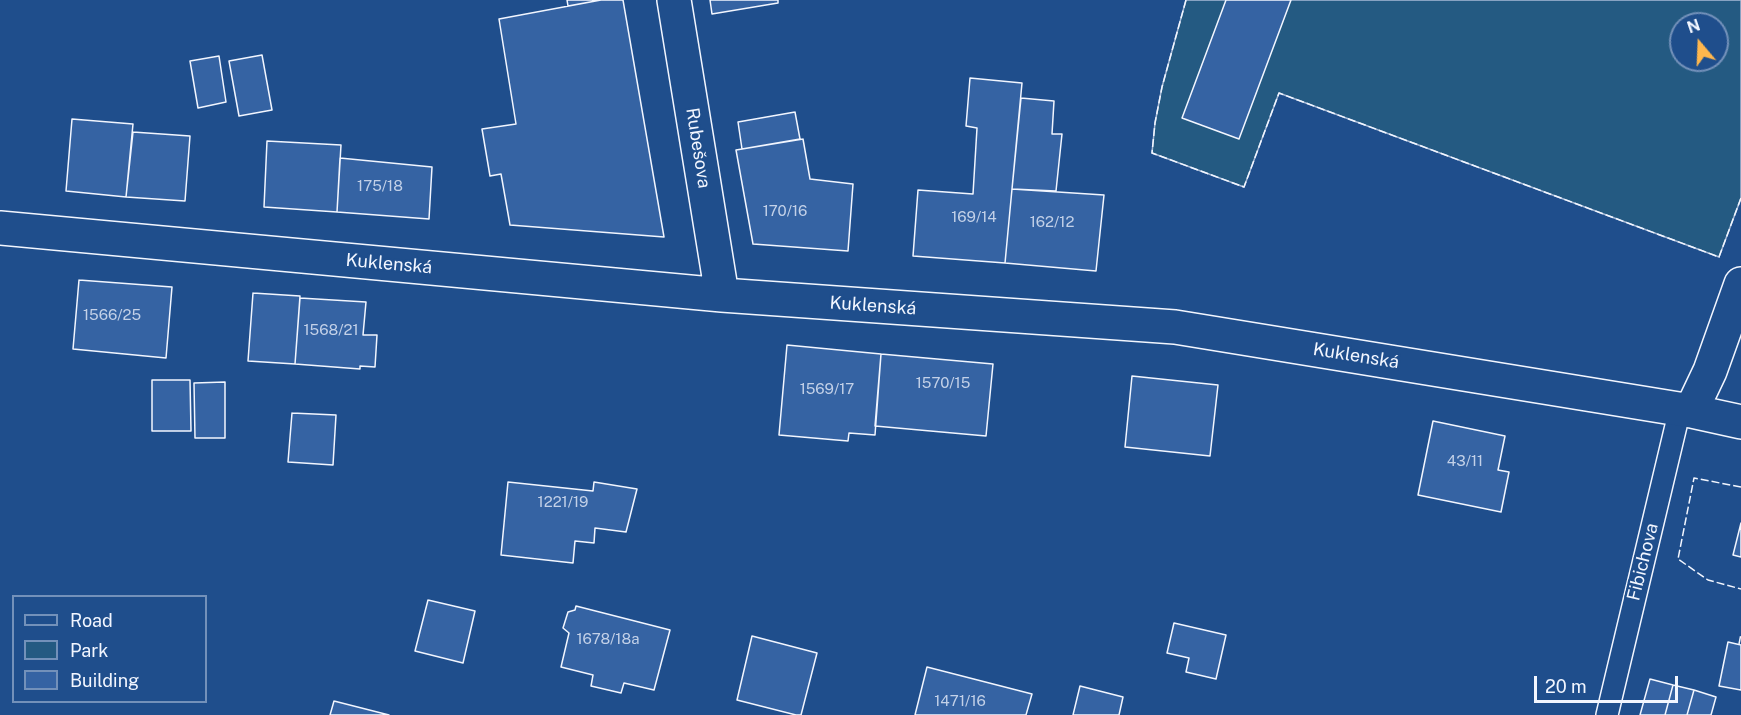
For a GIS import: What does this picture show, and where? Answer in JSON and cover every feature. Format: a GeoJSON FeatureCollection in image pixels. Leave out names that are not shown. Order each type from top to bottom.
{"type":"FeatureCollection","features":[{"type":"Feature","properties":{"kind":"street","name":"Rubešova"},"geometry":{"type":"LineString","coordinates":[[674,0],[722,295]]}},
{"type":"Feature","properties":{"kind":"street","name":"Kuklenská"},"geometry":{"type":"LineString","coordinates":[[0,228],[722,295],[1175,327],[1685,410],[1741,422]]}},
{"type":"Feature","properties":{"kind":"street","name":"Fibichova"},"geometry":{"type":"LineString","coordinates":[[1685,410],[1710,371],[1741,284]]}},
{"type":"Feature","properties":{"kind":"lane","name":"Fibichova"},"geometry":{"type":"LineString","coordinates":[[1606,715],[1685,410]]}},
{"type":"Feature","properties":{"kind":"green space"},"geometry":{"type":"Polygon","coordinates":[[[1186,0],[1741,0],[1741,198],[1719,257],[1279,93],[1244,187],[1152,153],[1162,87],[1186,0]]]}},
{"type":"Feature","properties":{"kind":"building"},"geometry":{"type":"Polygon","coordinates":[[[567,0],[601,0],[568,6],[567,0]]]}},
{"type":"Feature","properties":{"kind":"building"},"geometry":{"type":"Polygon","coordinates":[[[601,0],[623,0],[664,237],[510,225],[501,174],[490,176],[482,129],[516,124],[499,19],[601,0]]]}},
{"type":"Feature","properties":{"kind":"building"},"geometry":{"type":"Polygon","coordinates":[[[710,0],[778,0],[778,3],[712,14],[710,0]]]}},
{"type":"Feature","properties":{"kind":"building"},"geometry":{"type":"Polygon","coordinates":[[[1226,0],[1291,0],[1239,139],[1182,118],[1226,0]]]}},
{"type":"Feature","properties":{"kind":"building"},"geometry":{"type":"Polygon","coordinates":[[[262,55],[272,110],[239,116],[229,61],[262,55]]]}},
{"type":"Feature","properties":{"kind":"building"},"geometry":{"type":"Polygon","coordinates":[[[219,56],[226,102],[198,108],[190,61],[219,56]]]}},
{"type":"Feature","properties":{"kind":"building"},"geometry":{"type":"Polygon","coordinates":[[[970,78],[1022,83],[1005,263],[913,256],[918,190],[973,194],[977,128],[966,126],[970,78]]]}},
{"type":"Feature","properties":{"kind":"building"},"geometry":{"type":"Polygon","coordinates":[[[1021,98],[1054,101],[1052,134],[1062,134],[1056,191],[1012,189],[1021,98]]]}},
{"type":"Feature","properties":{"kind":"building"},"geometry":{"type":"Polygon","coordinates":[[[795,112],[800,139],[742,149],[738,122],[795,112]]]}},
{"type":"Feature","properties":{"kind":"building"},"geometry":{"type":"Polygon","coordinates":[[[72,119],[133,124],[126,197],[66,191],[72,119]]]}},
{"type":"Feature","properties":{"kind":"building"},"geometry":{"type":"Polygon","coordinates":[[[133,132],[190,136],[185,201],[126,197],[133,132]]]}},
{"type":"Feature","properties":{"kind":"building"},"geometry":{"type":"Polygon","coordinates":[[[803,139],[810,179],[853,184],[848,251],[753,244],[736,150],[803,139]]]}},
{"type":"Feature","properties":{"kind":"building"},"geometry":{"type":"Polygon","coordinates":[[[267,141],[341,145],[337,212],[264,207],[267,141]]]}},
{"type":"Feature","properties":{"kind":"building"},"geometry":{"type":"Polygon","coordinates":[[[340,158],[432,167],[429,219],[337,212],[340,158]]]}},
{"type":"Feature","properties":{"kind":"building"},"geometry":{"type":"Polygon","coordinates":[[[1012,189],[1104,195],[1096,271],[1005,263],[1012,189]]]}},
{"type":"Feature","properties":{"kind":"building"},"geometry":{"type":"Polygon","coordinates":[[[79,280],[172,287],[166,358],[73,349],[79,280]]]}},
{"type":"Feature","properties":{"kind":"building"},"geometry":{"type":"Polygon","coordinates":[[[253,293],[300,296],[295,364],[248,361],[253,293]]]}},
{"type":"Feature","properties":{"kind":"building"},"geometry":{"type":"Polygon","coordinates":[[[300,298],[366,302],[363,335],[377,335],[375,367],[360,366],[360,369],[295,364],[300,298]]]}},
{"type":"Feature","properties":{"kind":"building"},"geometry":{"type":"Polygon","coordinates":[[[787,345],[881,354],[875,435],[849,433],[848,441],[779,435],[787,345]]]}},
{"type":"Feature","properties":{"kind":"building"},"geometry":{"type":"Polygon","coordinates":[[[881,354],[993,364],[986,436],[875,426],[881,354]]]}},
{"type":"Feature","properties":{"kind":"building"},"geometry":{"type":"Polygon","coordinates":[[[1132,376],[1218,385],[1210,456],[1125,447],[1132,376]]]}},
{"type":"Feature","properties":{"kind":"building"},"geometry":{"type":"Polygon","coordinates":[[[152,380],[190,380],[191,431],[152,431],[152,380]]]}},
{"type":"Feature","properties":{"kind":"building"},"geometry":{"type":"Polygon","coordinates":[[[225,382],[225,438],[195,438],[194,383],[225,382]]]}},
{"type":"Feature","properties":{"kind":"building"},"geometry":{"type":"Polygon","coordinates":[[[292,413],[336,415],[333,465],[288,462],[292,413]]]}},
{"type":"Feature","properties":{"kind":"building"},"geometry":{"type":"Polygon","coordinates":[[[1433,421],[1505,436],[1498,470],[1509,472],[1501,512],[1418,495],[1433,421]]]}},
{"type":"Feature","properties":{"kind":"building"},"geometry":{"type":"Polygon","coordinates":[[[508,482],[593,491],[594,482],[637,489],[626,532],[595,528],[594,543],[575,541],[573,563],[501,555],[508,482]]]}},
{"type":"Feature","properties":{"kind":"building"},"geometry":{"type":"Polygon","coordinates":[[[1741,523],[1741,557],[1733,555],[1741,523]]]}},
{"type":"Feature","properties":{"kind":"building"},"geometry":{"type":"Polygon","coordinates":[[[428,600],[475,611],[463,663],[415,651],[428,600]]]}},
{"type":"Feature","properties":{"kind":"building"},"geometry":{"type":"Polygon","coordinates":[[[576,606],[670,630],[654,690],[624,683],[621,693],[591,686],[593,675],[561,667],[569,633],[563,628],[568,612],[575,610],[576,606]]]}},
{"type":"Feature","properties":{"kind":"building"},"geometry":{"type":"Polygon","coordinates":[[[1174,623],[1226,635],[1216,679],[1186,672],[1189,658],[1167,653],[1174,623]]]}},
{"type":"Feature","properties":{"kind":"building"},"geometry":{"type":"Polygon","coordinates":[[[752,636],[817,653],[801,715],[737,700],[752,636]]]}},
{"type":"Feature","properties":{"kind":"building"},"geometry":{"type":"Polygon","coordinates":[[[1728,642],[1741,645],[1741,690],[1719,686],[1728,642]]]}},
{"type":"Feature","properties":{"kind":"building"},"geometry":{"type":"Polygon","coordinates":[[[927,667],[1032,694],[1026,715],[915,715],[927,667]]]}},
{"type":"Feature","properties":{"kind":"building"},"geometry":{"type":"Polygon","coordinates":[[[1650,679],[1673,685],[1665,715],[1640,715],[1650,679]]]}},
{"type":"Feature","properties":{"kind":"building"},"geometry":{"type":"Polygon","coordinates":[[[1673,685],[1694,690],[1687,715],[1665,715],[1673,685]]]}},
{"type":"Feature","properties":{"kind":"building"},"geometry":{"type":"Polygon","coordinates":[[[1080,686],[1123,697],[1119,715],[1073,715],[1080,686]]]}},
{"type":"Feature","properties":{"kind":"building"},"geometry":{"type":"Polygon","coordinates":[[[1694,690],[1716,697],[1711,715],[1687,715],[1694,690]]]}},
{"type":"Feature","properties":{"kind":"building"},"geometry":{"type":"Polygon","coordinates":[[[334,701],[389,715],[330,715],[334,701]]]}},
{"type":"Feature","properties":{"kind":"fence"},"geometry":{"type":"LineString","coordinates":[[1186,0],[1162,87],[1152,153],[1244,187],[1279,93],[1719,257],[1741,198]]}},
{"type":"Feature","properties":{"kind":"fence"},"geometry":{"type":"LineString","coordinates":[[1741,487],[1694,478],[1678,559],[1708,580],[1741,589]]}},
{"type":"Feature","properties":{"kind":"fence"},"geometry":{"type":"LineString","coordinates":[[1739,644],[1741,634]]}}]}
